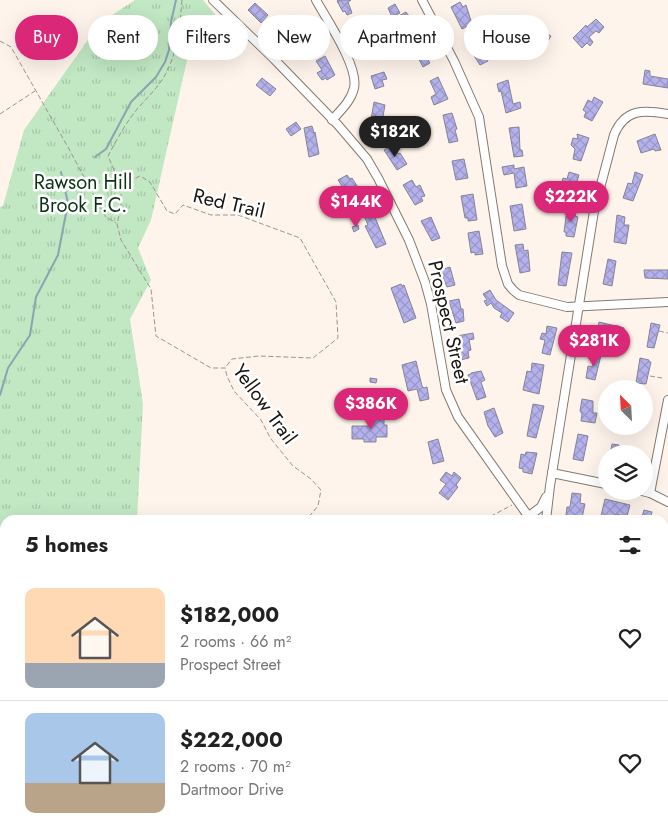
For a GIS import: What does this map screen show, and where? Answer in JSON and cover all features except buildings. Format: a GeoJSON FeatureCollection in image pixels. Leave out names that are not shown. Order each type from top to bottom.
{"type":"FeatureCollection","features":[{"type":"Feature","properties":{"kind":"street","name":"Prospect Street"},"geometry":{"type":"LineString","coordinates":[[213,0],[274,59],[352,140],[367,159],[409,240],[427,290],[446,390],[454,409],[528,515]]}},
{"type":"Feature","properties":{"kind":"street"},"geometry":{"type":"LineString","coordinates":[[316,0],[350,62],[355,78],[354,88],[349,99],[332,120]]}},
{"type":"Feature","properties":{"kind":"street"},"geometry":{"type":"LineString","coordinates":[[422,0],[477,109],[502,266],[508,284],[515,292],[526,298],[567,307],[668,302]]}},
{"type":"Feature","properties":{"kind":"street"},"geometry":{"type":"LineString","coordinates":[[546,515],[597,199],[617,129],[628,116],[638,112],[648,110],[668,114]]}},
{"type":"Feature","properties":{"kind":"street"},"geometry":{"type":"LineString","coordinates":[[653,463],[668,400]]}},
{"type":"Feature","properties":{"kind":"street"},"geometry":{"type":"LineString","coordinates":[[552,474],[598,483]]}},
{"type":"Feature","properties":{"kind":"street"},"geometry":{"type":"LineString","coordinates":[[533,515],[543,504],[550,486]]}},
{"type":"Feature","properties":{"kind":"street"},"geometry":{"type":"LineString","coordinates":[[653,495],[668,502]]}},
{"type":"Feature","properties":{"kind":"path"},"geometry":{"type":"LineString","coordinates":[[0,41],[11,47],[105,216],[116,224],[121,207],[121,186],[108,156],[135,112],[157,88],[168,70],[175,49],[182,0]]}},
{"type":"Feature","properties":{"kind":"path"},"geometry":{"type":"LineString","coordinates":[[0,114],[36,90]]}},
{"type":"Feature","properties":{"kind":"path","name":"Red Trail"},"geometry":{"type":"LineString","coordinates":[[121,186],[140,176],[150,182],[167,212],[175,214],[183,205],[211,215],[238,215],[300,238],[336,302],[338,338],[313,358],[259,356],[232,358],[225,368]]}},
{"type":"Feature","properties":{"kind":"path","name":"Yellow Trail"},"geometry":{"type":"LineString","coordinates":[[116,224],[121,240],[151,289],[156,336],[211,368],[225,368],[234,391],[261,420],[271,439],[293,466],[311,479],[321,490],[318,506],[310,515]]}},
{"type":"Feature","properties":{"kind":"path"},"geometry":{"type":"LineString","coordinates":[[659,331],[668,333]]}},
{"type":"Feature","properties":{"kind":"path"},"geometry":{"type":"LineString","coordinates":[[650,376],[662,378]]}},
{"type":"Feature","properties":{"kind":"path"},"geometry":{"type":"LineString","coordinates":[[494,515],[519,502]]}},
{"type":"Feature","properties":{"kind":"green space","name":"Rawson Hill Brook F.C."},"geometry":{"type":"Polygon","coordinates":[[[135,0],[203,0],[216,15],[168,15],[168,60],[187,60],[151,220],[138,248],[151,280],[130,319],[143,404],[137,515],[0,515],[0,207],[3,206],[24,130],[74,60],[78,60],[78,54],[88,40],[88,60],[158,60],[158,15],[112,15],[135,0]]]}},
{"type":"Feature","properties":{"kind":"waterway"},"geometry":{"type":"LineString","coordinates":[[95,157],[106,149],[131,102],[156,77],[165,62],[169,50],[171,22],[176,0]]}},
{"type":"Feature","properties":{"kind":"waterway"},"geometry":{"type":"LineString","coordinates":[[0,395],[8,368],[30,335],[36,297],[58,255],[68,203],[61,172]]}}]}
